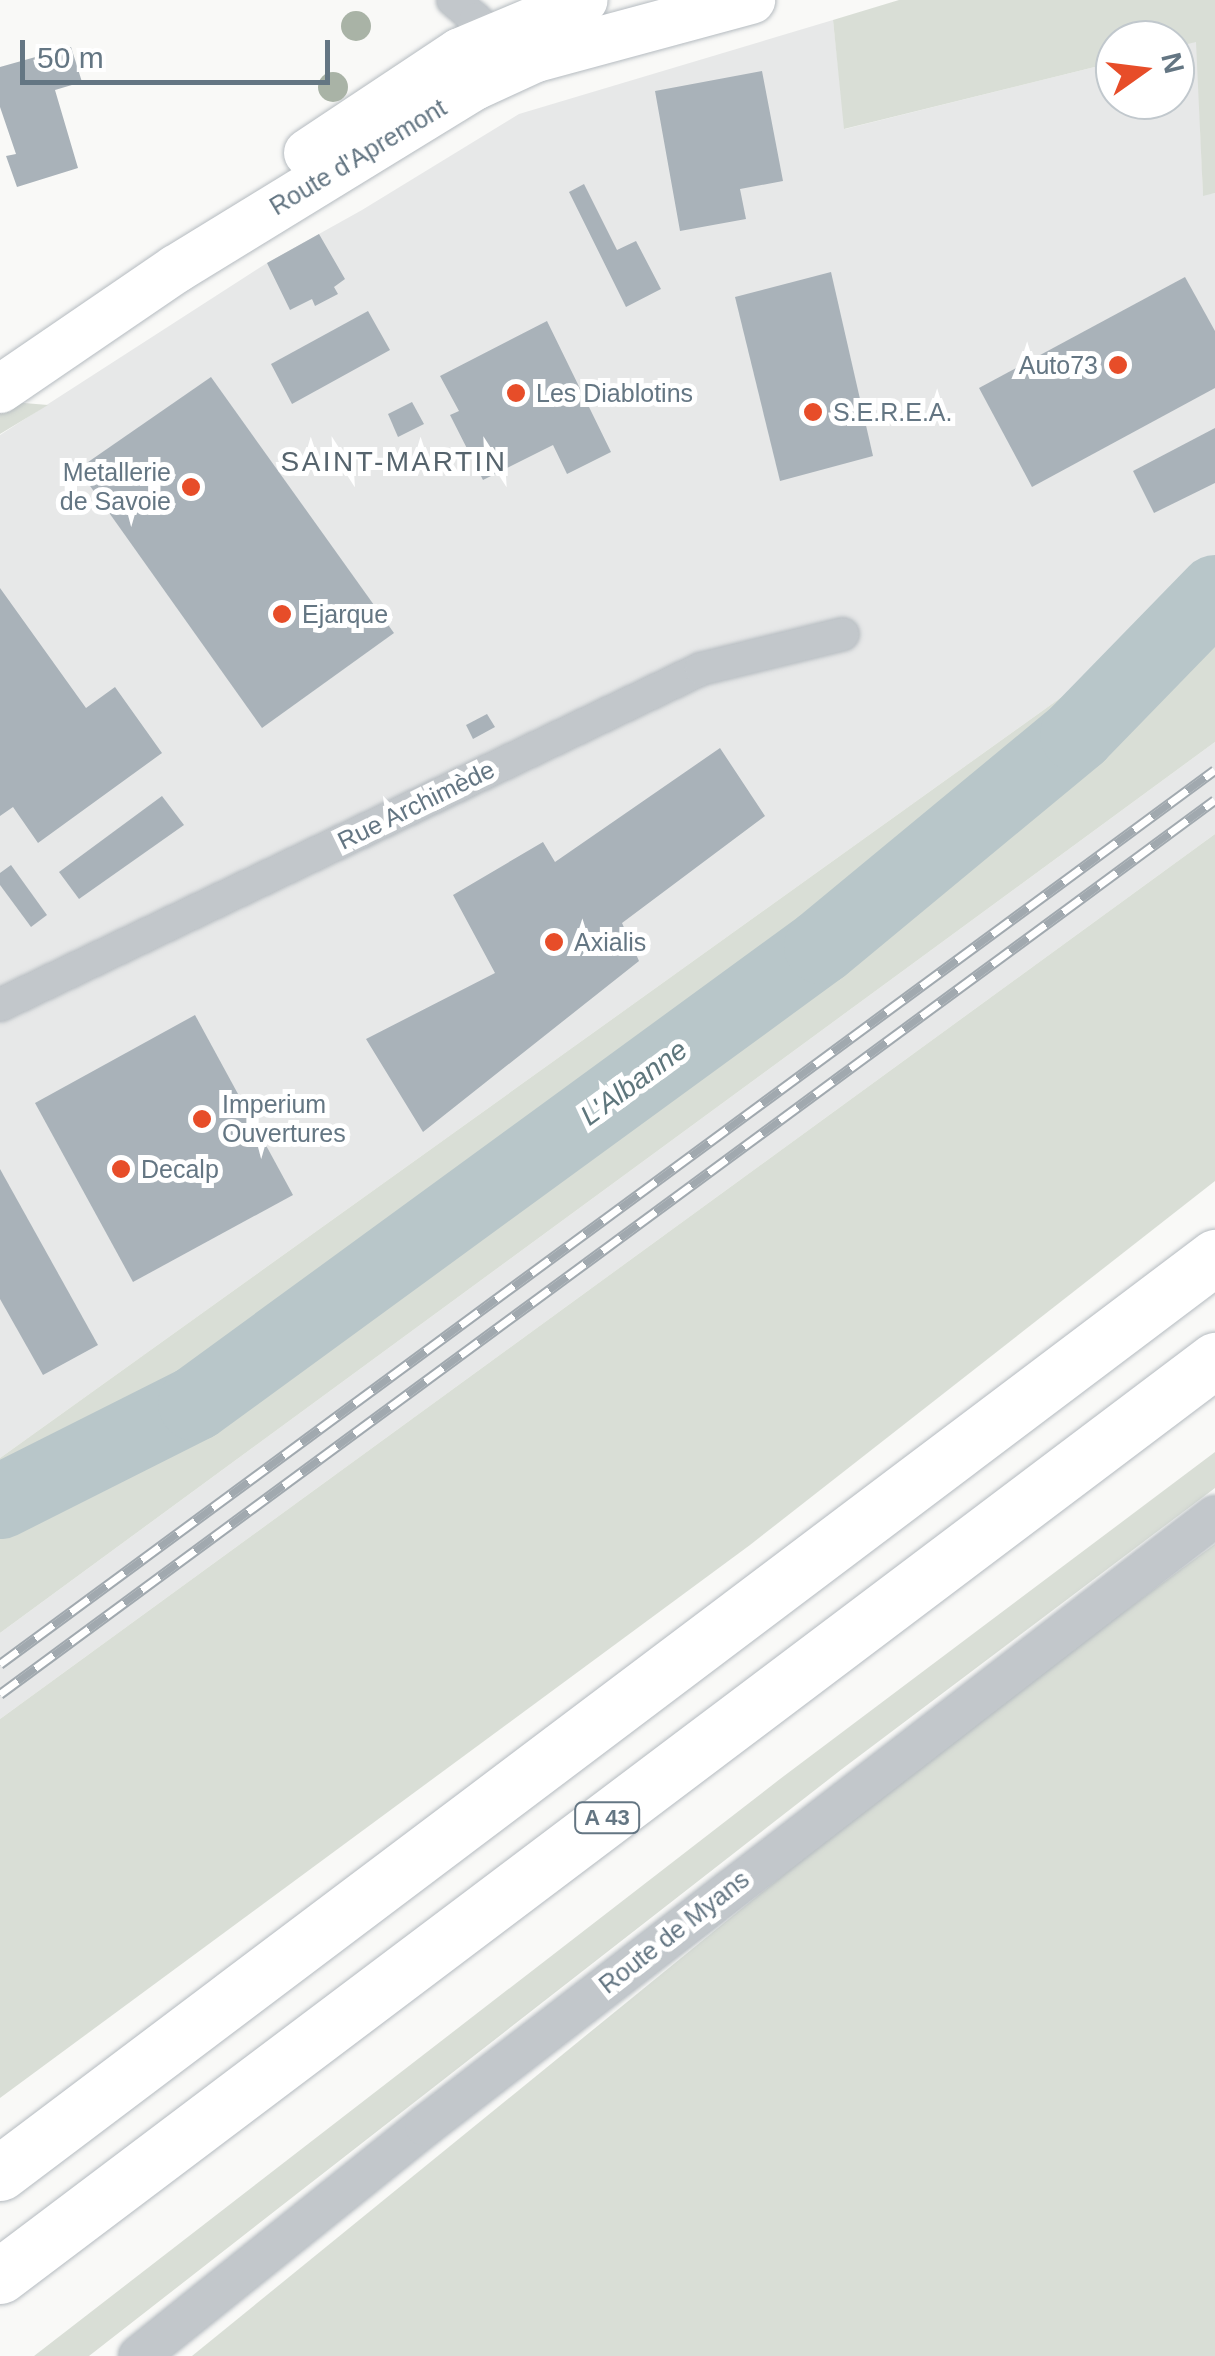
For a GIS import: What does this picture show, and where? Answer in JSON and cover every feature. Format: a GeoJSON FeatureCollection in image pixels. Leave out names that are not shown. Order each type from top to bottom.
{"type":"FeatureCollection","features":[{"type":"Feature","properties":{"kind":"highway"},"geometry":{"type":"LineString","coordinates":[[0,2173],[1215,1257]]}},
{"type":"Feature","properties":{"kind":"highway","name":"A 43"},"geometry":{"type":"LineString","coordinates":[[0,2276],[1215,1360]]}},
{"type":"Feature","properties":{"kind":"main road","name":"Route d'Apremont"},"geometry":{"type":"LineString","coordinates":[[0,385],[176,269],[475,86],[500,54],[584,0]]}},
{"type":"Feature","properties":{"kind":"main road","name":"Route d'Apremont"},"geometry":{"type":"LineString","coordinates":[[500,54],[536,58],[751,0]]}},
{"type":"Feature","properties":{"kind":"street"},"geometry":{"type":"LineString","coordinates":[[454,0],[500,54]]}},
{"type":"Feature","properties":{"kind":"street","name":"Rue Archimède"},"geometry":{"type":"LineString","coordinates":[[0,1005],[701,668],[844,634]]}},
{"type":"Feature","properties":{"kind":"street","name":"Route de Myans"},"geometry":{"type":"LineString","coordinates":[[139,2356],[425,2126],[1215,1516]]}},
{"type":"Feature","properties":{"kind":"shaded area"},"geometry":{"type":"Polygon","coordinates":[[[899,0],[1215,0],[1215,193],[1203,196],[1195,20],[1095,20],[1095,67],[844,129],[833,20],[899,0]]]}},
{"type":"Feature","properties":{"kind":"shaded area"},"geometry":{"type":"Polygon","coordinates":[[[833,20],[845,129],[1095,67],[1095,120],[1195,120],[1197,41],[1203,195],[1215,193],[1215,587],[0,1458],[0,435],[267,263],[519,114],[833,20]]]}},
{"type":"Feature","properties":{"kind":"shaded area"},"geometry":{"type":"Polygon","coordinates":[[[0,401],[48,405],[0,434],[0,401]]]}},
{"type":"Feature","properties":{"kind":"shaded area"},"geometry":{"type":"Polygon","coordinates":[[[1215,587],[1215,742],[0,1633],[0,1458],[1215,587]]]}},
{"type":"Feature","properties":{"kind":"shaded area"},"geometry":{"type":"Polygon","coordinates":[[[1215,742],[1215,834],[0,1719],[0,1633],[1215,742]]]}},
{"type":"Feature","properties":{"kind":"shaded area"},"geometry":{"type":"Polygon","coordinates":[[[1215,834],[1215,1181],[750,1545],[0,2098],[0,1719],[1215,834]]]}},
{"type":"Feature","properties":{"kind":"shaded area"},"geometry":{"type":"Polygon","coordinates":[[[1215,1452],[1215,1488],[842,1769],[89,2356],[34,2356],[780,1779],[1215,1452]]]}},
{"type":"Feature","properties":{"kind":"shaded area"},"geometry":{"type":"Polygon","coordinates":[[[1215,1544],[1215,2356],[192,2356],[938,1749],[1215,1544]]]}},
{"type":"Feature","properties":{"kind":"building"},"geometry":{"type":"Polygon","coordinates":[[[71,47],[82,82],[55,90],[78,168],[17,187],[6,156],[16,154],[0,107],[0,67],[71,47]]]}},
{"type":"Feature","properties":{"kind":"building"},"geometry":{"type":"Polygon","coordinates":[[[762,71],[783,181],[740,189],[746,219],[680,231],[655,91],[762,71]]]}},
{"type":"Feature","properties":{"kind":"building"},"geometry":{"type":"Polygon","coordinates":[[[584,184],[617,250],[636,241],[661,289],[626,307],[569,192],[584,184]]]}},
{"type":"Feature","properties":{"kind":"building"},"geometry":{"type":"Polygon","coordinates":[[[319,234],[345,279],[334,287],[338,294],[315,306],[312,299],[290,310],[267,263],[319,234]]]}},
{"type":"Feature","properties":{"kind":"building","name":"S.E.R.E.A."},"geometry":{"type":"Polygon","coordinates":[[[831,272],[873,456],[780,481],[735,297],[831,272]]]}},
{"type":"Feature","properties":{"kind":"building","name":"Auto73"},"geometry":{"type":"Polygon","coordinates":[[[1185,277],[1215,331],[1215,388],[1032,487],[979,388],[1185,277]]]}},
{"type":"Feature","properties":{"kind":"building"},"geometry":{"type":"Polygon","coordinates":[[[368,311],[390,350],[292,404],[271,364],[368,311]]]}},
{"type":"Feature","properties":{"kind":"building","name":"Les Diablotins"},"geometry":{"type":"Polygon","coordinates":[[[547,321],[611,452],[567,474],[553,445],[483,480],[450,415],[459,411],[440,376],[547,321]]]}},
{"type":"Feature","properties":{"kind":"building"},"geometry":{"type":"Polygon","coordinates":[[[211,377],[394,633],[262,728],[78,469],[211,377]]]}},
{"type":"Feature","properties":{"kind":"building"},"geometry":{"type":"Polygon","coordinates":[[[412,402],[424,424],[398,437],[388,414],[412,402]]]}},
{"type":"Feature","properties":{"kind":"building"},"geometry":{"type":"Polygon","coordinates":[[[1215,428],[1215,483],[1154,513],[1133,471],[1215,428]]]}},
{"type":"Feature","properties":{"kind":"building"},"geometry":{"type":"Polygon","coordinates":[[[0,588],[86,708],[115,687],[162,753],[38,843],[13,807],[0,816],[0,588]]]}},
{"type":"Feature","properties":{"kind":"building"},"geometry":{"type":"Polygon","coordinates":[[[487,714],[495,727],[473,739],[466,725],[487,714]]]}},
{"type":"Feature","properties":{"kind":"building","name":"Axialis"},"geometry":{"type":"Polygon","coordinates":[[[720,748],[765,816],[622,923],[639,961],[423,1132],[366,1039],[495,973],[453,895],[543,842],[555,862],[720,748]]]}},
{"type":"Feature","properties":{"kind":"building"},"geometry":{"type":"Polygon","coordinates":[[[162,796],[184,825],[79,899],[59,872],[162,796]]]}},
{"type":"Feature","properties":{"kind":"building"},"geometry":{"type":"Polygon","coordinates":[[[11,865],[47,915],[31,927],[0,885],[0,873],[11,865]]]}},
{"type":"Feature","properties":{"kind":"building"},"geometry":{"type":"Polygon","coordinates":[[[195,1015],[293,1195],[133,1282],[35,1103],[195,1015]]]}},
{"type":"Feature","properties":{"kind":"building"},"geometry":{"type":"Polygon","coordinates":[[[0,1169],[98,1345],[43,1375],[0,1299],[0,1169]]]}},
{"type":"Feature","properties":{"kind":"waterway","name":"L'Albanne"},"geometry":{"type":"LineString","coordinates":[[0,1501],[195,1403],[821,946],[1077,734],[1215,592]]}},
{"type":"Feature","properties":{"kind":"railway"},"geometry":{"type":"LineString","coordinates":[[0,1664],[1215,770]]}},
{"type":"Feature","properties":{"kind":"railway"},"geometry":{"type":"LineString","coordinates":[[0,1694],[1215,800]]}},
{"type":"Feature","properties":{"kind":"place","name":"Auto73"},"geometry":{"type":"Point","coordinates":[1118,365]}},
{"type":"Feature","properties":{"kind":"place","name":"Les Diablotins"},"geometry":{"type":"Point","coordinates":[516,393]}},
{"type":"Feature","properties":{"kind":"place","name":"S.E.R.E.A."},"geometry":{"type":"Point","coordinates":[813,412]}},
{"type":"Feature","properties":{"kind":"place","name":"Metallerie de Savoie"},"geometry":{"type":"Point","coordinates":[191,487]}},
{"type":"Feature","properties":{"kind":"place","name":"Ejarque"},"geometry":{"type":"Point","coordinates":[282,614]}},
{"type":"Feature","properties":{"kind":"place","name":"Axialis"},"geometry":{"type":"Point","coordinates":[554,942]}},
{"type":"Feature","properties":{"kind":"place","name":"Imperium Ouvertures"},"geometry":{"type":"Point","coordinates":[202,1119]}},
{"type":"Feature","properties":{"kind":"place","name":"Decalp"},"geometry":{"type":"Point","coordinates":[121,1169]}},
{"type":"Feature","properties":{"kind":"district","name":"SAINT-MARTIN"},"geometry":{"type":"Point","coordinates":[394,462]}}]}
